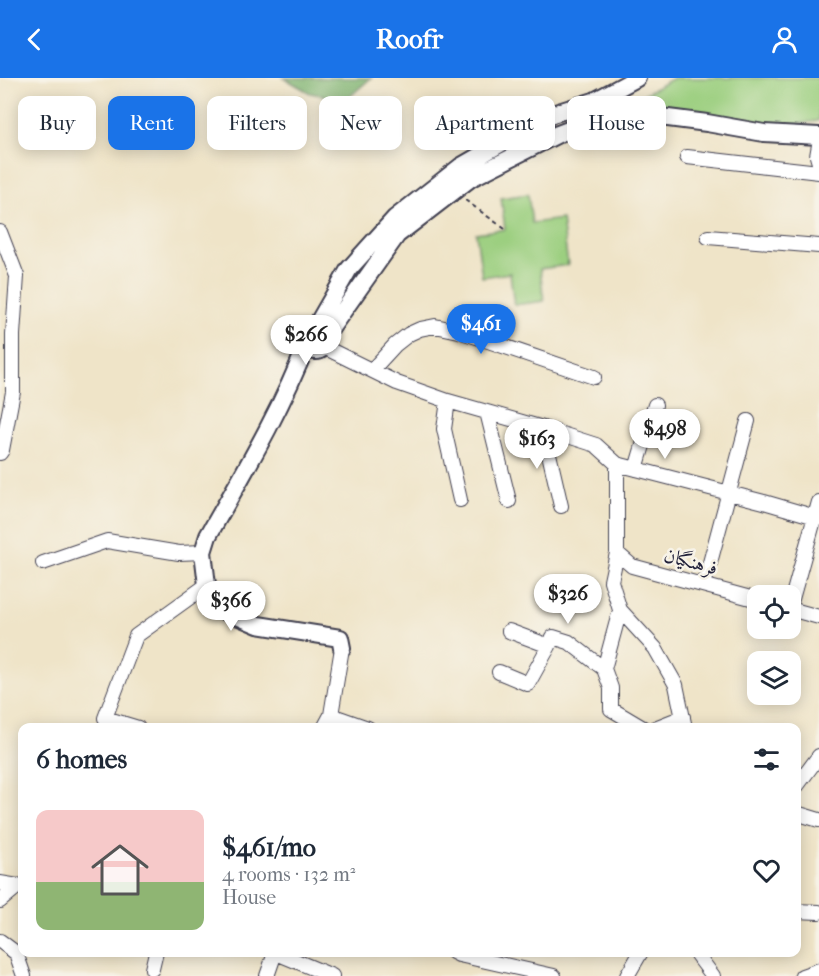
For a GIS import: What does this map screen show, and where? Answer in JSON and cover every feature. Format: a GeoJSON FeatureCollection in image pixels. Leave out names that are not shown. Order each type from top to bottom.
{"type":"FeatureCollection","features":[{"type":"Feature","properties":{"kind":"main road"},"geometry":{"type":"LineString","coordinates":[[316,343],[349,269],[394,218],[460,167],[552,114],[594,101],[638,78]]}},
{"type":"Feature","properties":{"kind":"main road"},"geometry":{"type":"LineString","coordinates":[[342,648],[340,638],[258,625],[225,611],[207,585],[203,552],[207,537],[258,447],[296,371],[397,235],[471,178],[558,134],[608,116],[629,113],[764,133],[819,136]]}},
{"type":"Feature","properties":{"kind":"street"},"geometry":{"type":"LineString","coordinates":[[819,146],[817,156],[819,163]]}},
{"type":"Feature","properties":{"kind":"street"},"geometry":{"type":"LineString","coordinates":[[687,157],[819,172]]}},
{"type":"Feature","properties":{"kind":"street"},"geometry":{"type":"LineString","coordinates":[[0,232],[16,276],[13,392],[3,450],[0,453]]}},
{"type":"Feature","properties":{"kind":"street"},"geometry":{"type":"LineString","coordinates":[[708,237],[819,246]]}},
{"type":"Feature","properties":{"kind":"street"},"geometry":{"type":"LineString","coordinates":[[372,370],[395,345],[409,334],[435,326],[459,331],[594,377]]}},
{"type":"Feature","properties":{"kind":"street"},"geometry":{"type":"LineString","coordinates":[[316,343],[397,383],[448,401],[596,445],[617,464],[817,517]]}},
{"type":"Feature","properties":{"kind":"street"},"geometry":{"type":"LineString","coordinates":[[448,401],[444,429],[460,500]]}},
{"type":"Feature","properties":{"kind":"street"},"geometry":{"type":"LineString","coordinates":[[636,469],[655,405]]}},
{"type":"Feature","properties":{"kind":"street"},"geometry":{"type":"LineString","coordinates":[[487,412],[509,501]]}},
{"type":"Feature","properties":{"kind":"street"},"geometry":{"type":"LineString","coordinates":[[704,585],[748,421]]}},
{"type":"Feature","properties":{"kind":"street"},"geometry":{"type":"LineString","coordinates":[[543,428],[561,506]]}},
{"type":"Feature","properties":{"kind":"street"},"geometry":{"type":"LineString","coordinates":[[617,464],[617,554],[611,580],[620,610],[655,648],[676,685],[684,722]]}},
{"type":"Feature","properties":{"kind":"street"},"geometry":{"type":"LineString","coordinates":[[797,585],[817,517],[819,502]]}},
{"type":"Feature","properties":{"kind":"street"},"geometry":{"type":"LineString","coordinates":[[43,564],[107,541],[179,553],[203,552]]}},
{"type":"Feature","properties":{"kind":"street","name":"فرهنگیان"},"geometry":{"type":"LineString","coordinates":[[617,554],[632,566],[747,597]]}},
{"type":"Feature","properties":{"kind":"street"},"geometry":{"type":"LineString","coordinates":[[122,723],[105,718],[136,636],[207,585]]}},
{"type":"Feature","properties":{"kind":"street"},"geometry":{"type":"LineString","coordinates":[[604,669],[620,610]]}},
{"type":"Feature","properties":{"kind":"street"},"geometry":{"type":"LineString","coordinates":[[801,611],[819,617]]}},
{"type":"Feature","properties":{"kind":"street"},"geometry":{"type":"LineString","coordinates":[[509,631],[549,646]]}},
{"type":"Feature","properties":{"kind":"street"},"geometry":{"type":"LineString","coordinates":[[499,672],[528,684],[553,637],[569,642],[604,669],[611,688],[611,709],[635,723]]}},
{"type":"Feature","properties":{"kind":"street"},"geometry":{"type":"LineString","coordinates":[[327,723],[331,715],[342,648]]}},
{"type":"Feature","properties":{"kind":"street"},"geometry":{"type":"LineString","coordinates":[[331,715],[354,723]]}},
{"type":"Feature","properties":{"kind":"street"},"geometry":{"type":"LineString","coordinates":[[801,780],[819,756]]}},
{"type":"Feature","properties":{"kind":"street"},"geometry":{"type":"LineString","coordinates":[[801,815],[819,820]]}},
{"type":"Feature","properties":{"kind":"street"},"geometry":{"type":"LineString","coordinates":[[0,883],[18,886]]}},
{"type":"Feature","properties":{"kind":"street"},"geometry":{"type":"LineString","coordinates":[[0,901],[18,888]]}},
{"type":"Feature","properties":{"kind":"street"},"geometry":{"type":"LineString","coordinates":[[801,911],[819,912]]}},
{"type":"Feature","properties":{"kind":"street"},"geometry":{"type":"LineString","coordinates":[[0,941],[16,953],[24,976]]}},
{"type":"Feature","properties":{"kind":"street"},"geometry":{"type":"LineString","coordinates":[[152,969],[155,957]]}},
{"type":"Feature","properties":{"kind":"street"},"geometry":{"type":"LineString","coordinates":[[267,976],[274,957]]}},
{"type":"Feature","properties":{"kind":"street"},"geometry":{"type":"LineString","coordinates":[[285,957],[332,976]]}},
{"type":"Feature","properties":{"kind":"street"},"geometry":{"type":"LineString","coordinates":[[464,957],[554,976]]}},
{"type":"Feature","properties":{"kind":"street"},"geometry":{"type":"LineString","coordinates":[[627,976],[638,957]]}},
{"type":"Feature","properties":{"kind":"street"},"geometry":{"type":"LineString","coordinates":[[699,957],[713,976]]}},
{"type":"Feature","properties":{"kind":"street"},"geometry":{"type":"LineString","coordinates":[[802,976],[819,969]]}},
{"type":"Feature","properties":{"kind":"path"},"geometry":{"type":"LineString","coordinates":[[453,192],[505,229]]}},
{"type":"Feature","properties":{"kind":"green space"},"geometry":{"type":"Polygon","coordinates":[[[284,78],[371,78],[351,96],[325,96],[310,93],[284,78]]]}},
{"type":"Feature","properties":{"kind":"green space"},"geometry":{"type":"Polygon","coordinates":[[[674,78],[819,78],[819,120],[779,127],[666,106],[666,96],[640,96],[674,78]]]}},
{"type":"Feature","properties":{"kind":"green space"},"geometry":{"type":"Polygon","coordinates":[[[528,194],[532,223],[562,219],[568,265],[540,269],[544,301],[514,305],[510,273],[482,277],[476,233],[505,229],[501,198],[528,194]]]}}]}
